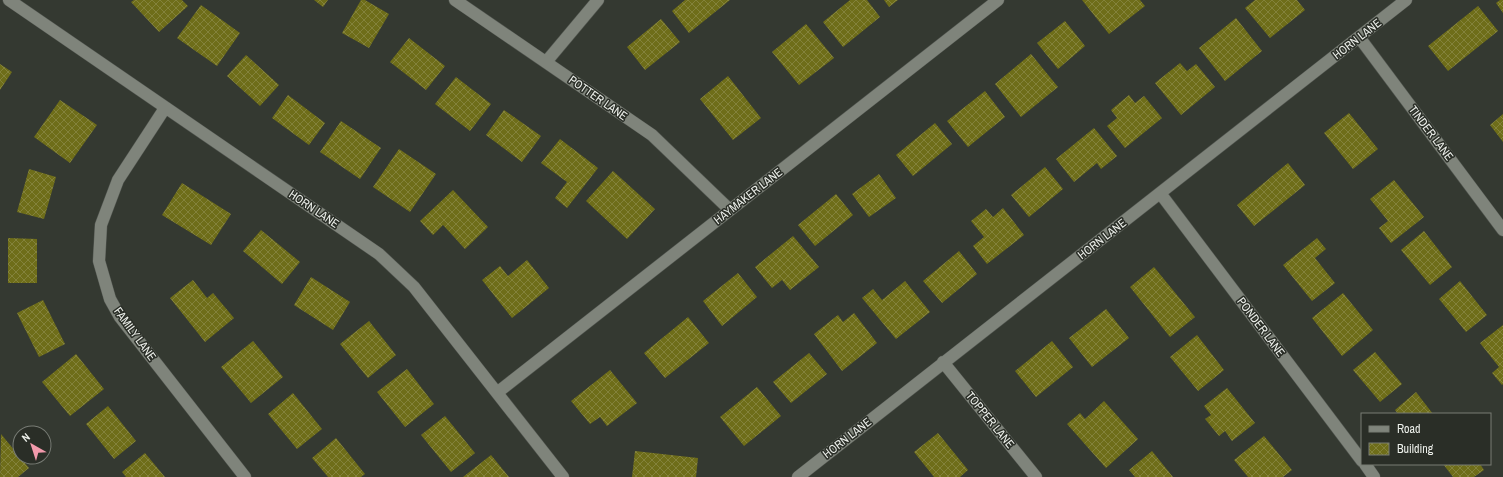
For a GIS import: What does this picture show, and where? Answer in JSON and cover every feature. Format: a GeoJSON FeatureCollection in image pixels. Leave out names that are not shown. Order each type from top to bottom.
{"type":"FeatureCollection","features":[{"type":"Feature","properties":{"kind":"street","name":"HORN LANE"},"geometry":{"type":"LineString","coordinates":[[9,0],[379,254],[414,287],[498,392],[563,477]]}},
{"type":"Feature","properties":{"kind":"street","name":"POTTER LANE"},"geometry":{"type":"LineString","coordinates":[[455,0],[652,135],[730,210]]}},
{"type":"Feature","properties":{"kind":"street"},"geometry":{"type":"LineString","coordinates":[[546,62],[598,0]]}},
{"type":"Feature","properties":{"kind":"street","name":"HAYMAKER LANE"},"geometry":{"type":"LineString","coordinates":[[498,392],[998,0]]}},
{"type":"Feature","properties":{"kind":"street","name":"HORN LANE"},"geometry":{"type":"LineString","coordinates":[[798,477],[1406,0]]}},
{"type":"Feature","properties":{"kind":"street","name":"TINDER LANE"},"geometry":{"type":"LineString","coordinates":[[1359,37],[1503,230]]}},
{"type":"Feature","properties":{"kind":"street","name":"FAMILY LANE"},"geometry":{"type":"LineString","coordinates":[[166,108],[118,180],[101,225],[99,261],[110,300],[120,317],[246,477]]}},
{"type":"Feature","properties":{"kind":"street","name":"PONDER LANE"},"geometry":{"type":"LineString","coordinates":[[1160,193],[1361,460]]}},
{"type":"Feature","properties":{"kind":"street","name":"TOPPER LANE"},"geometry":{"type":"LineString","coordinates":[[943,362],[1036,477]]}},
{"type":"Feature","properties":{"kind":"street"},"geometry":{"type":"LineString","coordinates":[[1366,465],[1374,477]]}},
{"type":"Feature","properties":{"kind":"building"},"geometry":{"type":"Polygon","coordinates":[[[134,0],[182,0],[188,6],[159,32],[131,2],[134,0]]]}},
{"type":"Feature","properties":{"kind":"building"},"geometry":{"type":"Polygon","coordinates":[[[314,0],[328,0],[323,7],[314,0]]]}},
{"type":"Feature","properties":{"kind":"building"},"geometry":{"type":"Polygon","coordinates":[[[361,0],[365,0],[389,14],[369,48],[342,33],[361,0]]]}},
{"type":"Feature","properties":{"kind":"building"},"geometry":{"type":"Polygon","coordinates":[[[685,0],[730,0],[689,33],[672,11],[685,0]]]}},
{"type":"Feature","properties":{"kind":"building"},"geometry":{"type":"Polygon","coordinates":[[[850,0],[867,0],[880,17],[843,47],[823,22],[850,0]]]}},
{"type":"Feature","properties":{"kind":"building"},"geometry":{"type":"Polygon","coordinates":[[[884,0],[898,0],[889,7],[884,0]]]}},
{"type":"Feature","properties":{"kind":"building"},"geometry":{"type":"Polygon","coordinates":[[[1082,0],[1140,0],[1145,6],[1109,34],[1082,0]]]}},
{"type":"Feature","properties":{"kind":"building"},"geometry":{"type":"Polygon","coordinates":[[[1255,0],[1297,0],[1305,10],[1270,38],[1245,8],[1255,0]]]}},
{"type":"Feature","properties":{"kind":"building"},"geometry":{"type":"Polygon","coordinates":[[[1503,0],[1503,13],[1496,3],[1503,0]]]}},
{"type":"Feature","properties":{"kind":"building"},"geometry":{"type":"Polygon","coordinates":[[[201,5],[240,33],[217,66],[177,38],[201,5]]]}},
{"type":"Feature","properties":{"kind":"building"},"geometry":{"type":"Polygon","coordinates":[[[1478,6],[1498,31],[1448,71],[1428,46],[1478,6]]]}},
{"type":"Feature","properties":{"kind":"building"},"geometry":{"type":"Polygon","coordinates":[[[1236,18],[1262,51],[1225,81],[1199,48],[1236,18]]]}},
{"type":"Feature","properties":{"kind":"building"},"geometry":{"type":"Polygon","coordinates":[[[661,19],[680,42],[645,70],[627,47],[661,19]]]}},
{"type":"Feature","properties":{"kind":"building"},"geometry":{"type":"Polygon","coordinates":[[[1065,21],[1085,46],[1058,69],[1037,43],[1065,21]]]}},
{"type":"Feature","properties":{"kind":"building"},"geometry":{"type":"Polygon","coordinates":[[[806,24],[834,58],[799,85],[772,52],[806,24]]]}},
{"type":"Feature","properties":{"kind":"building"},"geometry":{"type":"Polygon","coordinates":[[[409,38],[445,66],[426,90],[390,62],[409,38]]]}},
{"type":"Feature","properties":{"kind":"building"},"geometry":{"type":"Polygon","coordinates":[[[1031,54],[1058,87],[1021,117],[995,84],[1031,54]]]}},
{"type":"Feature","properties":{"kind":"building"},"geometry":{"type":"Polygon","coordinates":[[[246,55],[279,85],[260,106],[227,76],[246,55]]]}},
{"type":"Feature","properties":{"kind":"building"},"geometry":{"type":"Polygon","coordinates":[[[1180,63],[1187,71],[1196,64],[1215,87],[1181,115],[1155,83],[1180,63]]]}},
{"type":"Feature","properties":{"kind":"building"},"geometry":{"type":"Polygon","coordinates":[[[0,64],[12,72],[0,90],[0,64]]]}},
{"type":"Feature","properties":{"kind":"building"},"geometry":{"type":"Polygon","coordinates":[[[728,76],[761,118],[733,140],[700,99],[728,76]]]}},
{"type":"Feature","properties":{"kind":"building"},"geometry":{"type":"Polygon","coordinates":[[[456,77],[491,104],[470,131],[435,104],[456,77]]]}},
{"type":"Feature","properties":{"kind":"building"},"geometry":{"type":"Polygon","coordinates":[[[985,91],[1005,117],[968,147],[947,121],[985,91]]]}},
{"type":"Feature","properties":{"kind":"building"},"geometry":{"type":"Polygon","coordinates":[[[288,95],[325,123],[309,145],[272,118],[288,95]]]}},
{"type":"Feature","properties":{"kind":"building"},"geometry":{"type":"Polygon","coordinates":[[[1129,95],[1135,103],[1144,96],[1162,118],[1125,148],[1107,126],[1117,118],[1111,110],[1129,95]]]}},
{"type":"Feature","properties":{"kind":"building"},"geometry":{"type":"Polygon","coordinates":[[[60,100],[97,125],[70,163],[34,137],[60,100]]]}},
{"type":"Feature","properties":{"kind":"building"},"geometry":{"type":"Polygon","coordinates":[[[504,110],[541,136],[522,162],[486,135],[504,110]]]}},
{"type":"Feature","properties":{"kind":"building"},"geometry":{"type":"Polygon","coordinates":[[[1349,113],[1378,149],[1353,169],[1324,133],[1349,113]]]}},
{"type":"Feature","properties":{"kind":"building"},"geometry":{"type":"Polygon","coordinates":[[[1503,114],[1503,142],[1490,125],[1503,114]]]}},
{"type":"Feature","properties":{"kind":"building"},"geometry":{"type":"Polygon","coordinates":[[[341,121],[381,148],[360,179],[320,152],[341,121]]]}},
{"type":"Feature","properties":{"kind":"building"},"geometry":{"type":"Polygon","coordinates":[[[935,123],[952,144],[913,176],[896,155],[935,123]]]}},
{"type":"Feature","properties":{"kind":"building"},"geometry":{"type":"Polygon","coordinates":[[[1094,128],[1117,156],[1101,169],[1097,163],[1074,182],[1056,159],[1094,128]]]}},
{"type":"Feature","properties":{"kind":"building"},"geometry":{"type":"Polygon","coordinates":[[[560,139],[598,168],[567,208],[555,198],[567,182],[541,163],[560,139]]]}},
{"type":"Feature","properties":{"kind":"building"},"geometry":{"type":"Polygon","coordinates":[[[399,149],[436,174],[410,212],[373,187],[399,149]]]}},
{"type":"Feature","properties":{"kind":"building"},"geometry":{"type":"Polygon","coordinates":[[[1288,163],[1305,185],[1254,226],[1237,205],[1288,163]]]}},
{"type":"Feature","properties":{"kind":"building"},"geometry":{"type":"Polygon","coordinates":[[[1045,167],[1063,189],[1029,217],[1011,195],[1045,167]]]}},
{"type":"Feature","properties":{"kind":"building"},"geometry":{"type":"Polygon","coordinates":[[[29,169],[56,177],[44,219],[17,212],[29,169]]]}},
{"type":"Feature","properties":{"kind":"building"},"geometry":{"type":"Polygon","coordinates":[[[613,171],[655,209],[627,239],[586,201],[613,171]]]}},
{"type":"Feature","properties":{"kind":"building"},"geometry":{"type":"Polygon","coordinates":[[[879,174],[896,198],[869,217],[852,194],[879,174]]]}},
{"type":"Feature","properties":{"kind":"building"},"geometry":{"type":"Polygon","coordinates":[[[1394,180],[1424,217],[1391,243],[1379,228],[1388,221],[1370,199],[1394,180]]]}},
{"type":"Feature","properties":{"kind":"building"},"geometry":{"type":"Polygon","coordinates":[[[182,183],[231,214],[211,245],[162,215],[182,183]]]}},
{"type":"Feature","properties":{"kind":"building"},"geometry":{"type":"Polygon","coordinates":[[[453,190],[488,227],[465,249],[443,225],[433,235],[420,221],[453,190]]]}},
{"type":"Feature","properties":{"kind":"building"},"geometry":{"type":"Polygon","coordinates":[[[836,194],[853,215],[815,246],[798,225],[836,194]]]}},
{"type":"Feature","properties":{"kind":"building"},"geometry":{"type":"Polygon","coordinates":[[[1003,208],[1024,235],[987,264],[973,246],[984,237],[971,221],[986,209],[993,217],[1003,208]]]}},
{"type":"Feature","properties":{"kind":"building"},"geometry":{"type":"Polygon","coordinates":[[[261,230],[300,262],[282,284],[243,251],[261,230]]]}},
{"type":"Feature","properties":{"kind":"building"},"geometry":{"type":"Polygon","coordinates":[[[1424,231],[1452,267],[1430,285],[1401,250],[1424,231]]]}},
{"type":"Feature","properties":{"kind":"building"},"geometry":{"type":"Polygon","coordinates":[[[793,236],[819,267],[790,290],[782,280],[772,288],[755,267],[793,236]]]}},
{"type":"Feature","properties":{"kind":"building"},"geometry":{"type":"Polygon","coordinates":[[[8,238],[37,239],[37,283],[8,283],[8,238]]]}},
{"type":"Feature","properties":{"kind":"building"},"geometry":{"type":"Polygon","coordinates":[[[1317,238],[1326,249],[1315,258],[1335,283],[1312,301],[1283,265],[1317,238]]]}},
{"type":"Feature","properties":{"kind":"building"},"geometry":{"type":"Polygon","coordinates":[[[959,251],[977,274],[942,303],[923,281],[959,251]]]}},
{"type":"Feature","properties":{"kind":"building"},"geometry":{"type":"Polygon","coordinates":[[[527,260],[549,288],[512,318],[482,280],[500,266],[508,276],[527,260]]]}},
{"type":"Feature","properties":{"kind":"building"},"geometry":{"type":"Polygon","coordinates":[[[1154,267],[1195,317],[1170,337],[1130,287],[1154,267]]]}},
{"type":"Feature","properties":{"kind":"building"},"geometry":{"type":"Polygon","coordinates":[[[738,273],[757,297],[722,326],[703,301],[738,273]]]}},
{"type":"Feature","properties":{"kind":"building"},"geometry":{"type":"Polygon","coordinates":[[[311,277],[350,302],[333,330],[294,305],[311,277]]]}},
{"type":"Feature","properties":{"kind":"building"},"geometry":{"type":"Polygon","coordinates":[[[193,280],[207,298],[213,293],[234,318],[205,342],[170,298],[193,280]]]}},
{"type":"Feature","properties":{"kind":"building"},"geometry":{"type":"Polygon","coordinates":[[[905,281],[930,312],[896,339],[862,298],[873,289],[882,300],[905,281]]]}},
{"type":"Feature","properties":{"kind":"building"},"geometry":{"type":"Polygon","coordinates":[[[1460,281],[1487,315],[1466,332],[1439,299],[1460,281]]]}},
{"type":"Feature","properties":{"kind":"building"},"geometry":{"type":"Polygon","coordinates":[[[1343,293],[1373,330],[1342,356],[1312,318],[1343,293]]]}},
{"type":"Feature","properties":{"kind":"building"},"geometry":{"type":"Polygon","coordinates":[[[43,300],[65,344],[39,357],[17,313],[43,300]]]}},
{"type":"Feature","properties":{"kind":"building"},"geometry":{"type":"Polygon","coordinates":[[[1106,309],[1129,338],[1092,367],[1069,338],[1106,309]]]}},
{"type":"Feature","properties":{"kind":"building"},"geometry":{"type":"Polygon","coordinates":[[[854,313],[877,343],[842,371],[814,334],[838,315],[843,322],[854,313]]]}},
{"type":"Feature","properties":{"kind":"building"},"geometry":{"type":"Polygon","coordinates":[[[688,317],[709,343],[665,378],[644,353],[688,317]]]}},
{"type":"Feature","properties":{"kind":"building"},"geometry":{"type":"Polygon","coordinates":[[[369,321],[396,355],[368,378],[340,344],[369,321]]]}},
{"type":"Feature","properties":{"kind":"building"},"geometry":{"type":"Polygon","coordinates":[[[1503,325],[1502,385],[1492,373],[1499,367],[1480,343],[1503,325]]]}},
{"type":"Feature","properties":{"kind":"building"},"geometry":{"type":"Polygon","coordinates":[[[1197,335],[1224,370],[1198,391],[1170,357],[1197,335]]]}},
{"type":"Feature","properties":{"kind":"building"},"geometry":{"type":"Polygon","coordinates":[[[253,341],[283,377],[251,403],[221,367],[253,341]]]}},
{"type":"Feature","properties":{"kind":"building"},"geometry":{"type":"Polygon","coordinates":[[[1052,341],[1073,367],[1036,397],[1015,371],[1052,341]]]}},
{"type":"Feature","properties":{"kind":"building"},"geometry":{"type":"Polygon","coordinates":[[[1375,352],[1402,384],[1380,402],[1353,370],[1375,352]]]}},
{"type":"Feature","properties":{"kind":"building"},"geometry":{"type":"Polygon","coordinates":[[[809,353],[827,374],[791,403],[773,382],[809,353]]]}},
{"type":"Feature","properties":{"kind":"building"},"geometry":{"type":"Polygon","coordinates":[[[76,354],[104,389],[70,416],[42,382],[76,354]]]}},
{"type":"Feature","properties":{"kind":"building"},"geometry":{"type":"Polygon","coordinates":[[[407,369],[434,404],[405,427],[377,392],[407,369]]]}},
{"type":"Feature","properties":{"kind":"building"},"geometry":{"type":"Polygon","coordinates":[[[610,370],[637,403],[607,426],[600,417],[590,424],[571,401],[610,370]]]}},
{"type":"Feature","properties":{"kind":"building"},"geometry":{"type":"Polygon","coordinates":[[[757,387],[781,416],[744,446],[720,417],[757,387]]]}},
{"type":"Feature","properties":{"kind":"building"},"geometry":{"type":"Polygon","coordinates":[[[1227,388],[1255,423],[1232,441],[1225,431],[1219,436],[1205,419],[1211,415],[1204,406],[1227,388]]]}},
{"type":"Feature","properties":{"kind":"building"},"geometry":{"type":"Polygon","coordinates":[[[1416,392],[1432,413],[1397,413],[1395,410],[1416,392]]]}},
{"type":"Feature","properties":{"kind":"building"},"geometry":{"type":"Polygon","coordinates":[[[293,393],[322,429],[297,449],[268,414],[293,393]]]}},
{"type":"Feature","properties":{"kind":"building"},"geometry":{"type":"Polygon","coordinates":[[[1104,401],[1138,439],[1106,468],[1067,424],[1080,413],[1085,419],[1104,401]]]}},
{"type":"Feature","properties":{"kind":"building"},"geometry":{"type":"Polygon","coordinates":[[[108,406],[136,441],[114,459],[86,424],[108,406]]]}},
{"type":"Feature","properties":{"kind":"building"},"geometry":{"type":"Polygon","coordinates":[[[445,416],[475,453],[451,472],[421,435],[445,416]]]}},
{"type":"Feature","properties":{"kind":"building"},"geometry":{"type":"Polygon","coordinates":[[[938,433],[968,470],[960,477],[934,477],[914,452],[938,433]]]}},
{"type":"Feature","properties":{"kind":"building"},"geometry":{"type":"Polygon","coordinates":[[[1,434],[12,447],[12,465],[27,465],[29,468],[18,477],[0,477],[1,434]]]}},
{"type":"Feature","properties":{"kind":"building"},"geometry":{"type":"Polygon","coordinates":[[[1264,436],[1292,470],[1283,477],[1248,477],[1234,460],[1264,436]]]}},
{"type":"Feature","properties":{"kind":"building"},"geometry":{"type":"Polygon","coordinates":[[[336,438],[365,474],[361,477],[328,477],[312,458],[336,438]]]}},
{"type":"Feature","properties":{"kind":"building"},"geometry":{"type":"Polygon","coordinates":[[[635,451],[698,458],[696,477],[632,477],[635,451]]]}},
{"type":"Feature","properties":{"kind":"building"},"geometry":{"type":"Polygon","coordinates":[[[1152,451],[1173,477],[1135,477],[1129,470],[1152,451]]]}},
{"type":"Feature","properties":{"kind":"building"},"geometry":{"type":"Polygon","coordinates":[[[145,453],[165,477],[126,477],[122,472],[145,453]]]}},
{"type":"Feature","properties":{"kind":"building"},"geometry":{"type":"Polygon","coordinates":[[[491,455],[509,477],[463,477],[491,455]]]}},
{"type":"Feature","properties":{"kind":"building"},"geometry":{"type":"Polygon","coordinates":[[[1444,465],[1481,465],[1484,470],[1474,477],[1453,477],[1444,465]]]}}]}
